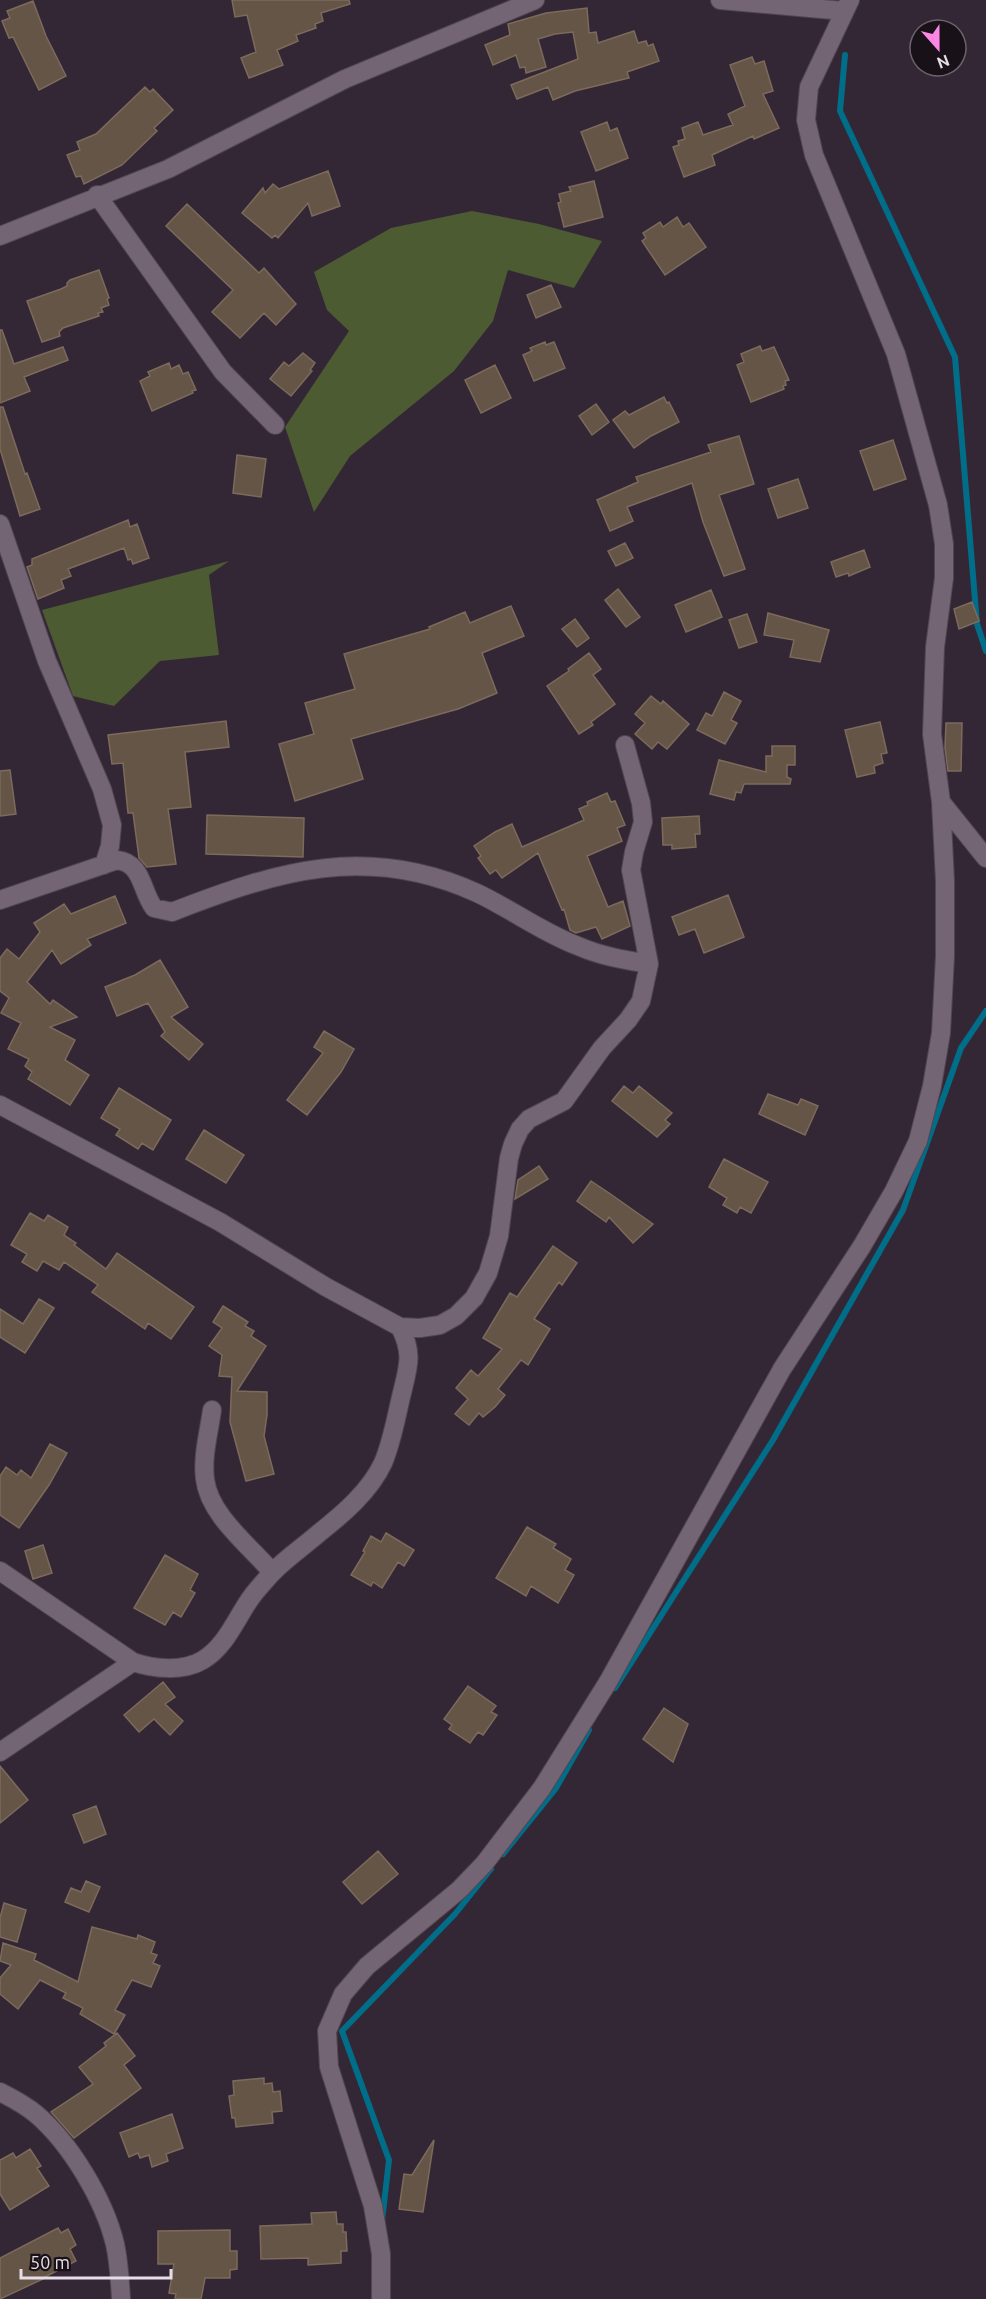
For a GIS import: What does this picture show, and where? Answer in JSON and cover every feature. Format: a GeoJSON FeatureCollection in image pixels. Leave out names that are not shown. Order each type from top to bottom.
{"type":"FeatureCollection","features":[{"type":"Feature","properties":{"kind":"street"},"geometry":{"type":"LineString","coordinates":[[0,236],[97,195],[168,169],[345,79],[535,0]]}},
{"type":"Feature","properties":{"kind":"street"},"geometry":{"type":"LineString","coordinates":[[381,2299],[381,2254],[373,2206],[329,2067],[327,2031],[343,1994],[368,1966],[459,1890],[484,1864],[542,1788],[614,1672],[782,1369],[862,1246],[899,1181],[918,1141],[932,1086],[941,1033],[945,956],[945,881],[941,802],[932,734],[934,647],[944,578],[944,544],[938,506],[896,354],[814,155],[806,120],[809,87],[847,6],[720,0]]}},
{"type":"Feature","properties":{"kind":"street"},"geometry":{"type":"LineString","coordinates":[[97,195],[223,372],[275,425]]}},
{"type":"Feature","properties":{"kind":"street"},"geometry":{"type":"LineString","coordinates":[[0,524],[47,661],[102,789],[112,825],[110,846],[104,865]]}},
{"type":"Feature","properties":{"kind":"street"},"geometry":{"type":"LineString","coordinates":[[0,1105],[220,1222],[326,1287],[400,1327],[420,1328],[440,1325],[456,1316],[474,1298],[488,1273],[499,1236],[509,1158],[520,1129],[529,1119],[556,1106],[571,1093],[602,1048],[628,1020],[641,1000],[647,982],[649,964],[631,870],[633,852],[643,822],[641,803],[625,745]]}},
{"type":"Feature","properties":{"kind":"street"},"geometry":{"type":"LineString","coordinates":[[941,802],[986,858]]}},
{"type":"Feature","properties":{"kind":"street"},"geometry":{"type":"LineString","coordinates":[[0,900],[117,860],[130,863],[136,869],[146,898],[154,908],[163,912],[172,912],[246,884],[289,873],[354,865],[399,869],[453,883],[577,946],[615,959],[649,964]]}},
{"type":"Feature","properties":{"kind":"street"},"geometry":{"type":"LineString","coordinates":[[0,1570],[133,1662],[159,1668],[186,1666],[202,1660],[217,1649],[252,1596],[272,1572],[344,1512],[383,1463],[395,1426],[410,1352],[400,1327]]}},
{"type":"Feature","properties":{"kind":"street"},"geometry":{"type":"LineString","coordinates":[[212,1410],[205,1460],[204,1477],[207,1493],[217,1511],[272,1572]]}},
{"type":"Feature","properties":{"kind":"street"},"geometry":{"type":"LineString","coordinates":[[0,1752],[133,1662]]}},
{"type":"Feature","properties":{"kind":"street"},"geometry":{"type":"LineString","coordinates":[[0,2092],[35,2114],[56,2134],[93,2188],[115,2244],[121,2299]]}},
{"type":"Feature","properties":{"kind":"green space"},"geometry":{"type":"Polygon","coordinates":[[[472,211],[539,224],[602,241],[574,288],[508,270],[493,321],[454,371],[350,456],[314,512],[285,427],[349,331],[327,310],[314,272],[391,228],[472,211]]]}},
{"type":"Feature","properties":{"kind":"green space"},"geometry":{"type":"Polygon","coordinates":[[[229,561],[209,575],[219,655],[160,661],[114,706],[73,696],[42,610],[229,561]]]}},
{"type":"Feature","properties":{"kind":"building"},"geometry":{"type":"Polygon","coordinates":[[[232,0],[349,0],[350,4],[321,13],[323,21],[315,24],[316,28],[296,35],[298,41],[277,50],[283,65],[249,78],[241,58],[256,52],[247,15],[235,17],[232,0]]]}},
{"type":"Feature","properties":{"kind":"building"},"geometry":{"type":"Polygon","coordinates":[[[33,1],[46,36],[66,76],[39,90],[13,37],[9,38],[2,21],[10,18],[7,11],[33,1]]]}},
{"type":"Feature","properties":{"kind":"building"},"geometry":{"type":"Polygon","coordinates":[[[587,8],[589,33],[596,32],[598,43],[634,31],[638,43],[646,41],[648,46],[653,44],[659,61],[627,72],[629,78],[575,91],[553,100],[548,87],[517,99],[511,85],[578,59],[573,32],[538,39],[546,67],[526,73],[525,67],[520,68],[516,55],[493,65],[485,45],[510,35],[508,24],[546,13],[587,8]]]}},
{"type":"Feature","properties":{"kind":"building"},"geometry":{"type":"Polygon","coordinates":[[[752,57],[755,64],[764,61],[773,91],[763,94],[779,128],[754,139],[753,136],[712,155],[715,165],[684,177],[673,147],[679,145],[678,141],[685,139],[682,128],[698,122],[703,135],[733,125],[728,114],[745,106],[730,65],[752,57]]]}},
{"type":"Feature","properties":{"kind":"building"},"geometry":{"type":"Polygon","coordinates":[[[145,87],[150,92],[153,89],[173,110],[154,128],[157,131],[122,165],[84,184],[81,176],[76,177],[67,155],[80,150],[77,142],[96,134],[145,87]]]}},
{"type":"Feature","properties":{"kind":"building"},"geometry":{"type":"Polygon","coordinates":[[[607,122],[610,131],[617,128],[628,158],[596,171],[581,132],[607,122]]]}},
{"type":"Feature","properties":{"kind":"building"},"geometry":{"type":"Polygon","coordinates":[[[328,171],[340,206],[312,216],[308,203],[278,238],[275,235],[272,238],[242,213],[263,188],[265,193],[273,184],[279,189],[328,171]]]}},
{"type":"Feature","properties":{"kind":"building"},"geometry":{"type":"Polygon","coordinates":[[[594,181],[603,217],[564,227],[558,203],[561,202],[559,194],[571,191],[569,187],[594,181]]]}},
{"type":"Feature","properties":{"kind":"building"},"geometry":{"type":"Polygon","coordinates":[[[187,204],[259,273],[264,268],[296,304],[276,325],[264,313],[240,338],[212,312],[233,290],[166,226],[187,204]]]}},
{"type":"Feature","properties":{"kind":"building"},"geometry":{"type":"Polygon","coordinates":[[[677,217],[683,227],[689,223],[706,247],[665,275],[642,241],[646,238],[643,233],[660,222],[663,227],[677,217]]]}},
{"type":"Feature","properties":{"kind":"building"},"geometry":{"type":"Polygon","coordinates":[[[99,270],[109,298],[107,299],[109,305],[101,308],[103,312],[98,313],[99,316],[63,328],[59,332],[60,336],[42,342],[27,301],[61,289],[67,286],[70,280],[99,270]]]}},
{"type":"Feature","properties":{"kind":"building"},"geometry":{"type":"Polygon","coordinates":[[[551,285],[561,307],[536,318],[527,295],[551,285]]]}},
{"type":"Feature","properties":{"kind":"building"},"geometry":{"type":"Polygon","coordinates":[[[0,330],[2,330],[14,364],[63,347],[68,360],[24,377],[30,391],[0,403],[0,330]]]}},
{"type":"Feature","properties":{"kind":"building"},"geometry":{"type":"Polygon","coordinates":[[[545,342],[546,345],[554,342],[565,368],[534,381],[523,355],[532,351],[530,348],[545,342]]]}},
{"type":"Feature","properties":{"kind":"building"},"geometry":{"type":"Polygon","coordinates":[[[760,346],[762,351],[774,347],[789,380],[785,381],[784,389],[751,402],[737,365],[744,362],[741,354],[760,346]]]}},
{"type":"Feature","properties":{"kind":"building"},"geometry":{"type":"Polygon","coordinates":[[[303,353],[315,363],[310,370],[312,371],[291,396],[270,379],[284,362],[289,366],[303,353]]]}},
{"type":"Feature","properties":{"kind":"building"},"geometry":{"type":"Polygon","coordinates":[[[169,363],[171,369],[179,365],[183,374],[188,372],[196,390],[152,411],[140,381],[150,376],[148,372],[169,363]]]}},
{"type":"Feature","properties":{"kind":"building"},"geometry":{"type":"Polygon","coordinates":[[[495,365],[511,398],[481,413],[465,380],[495,365]]]}},
{"type":"Feature","properties":{"kind":"building"},"geometry":{"type":"Polygon","coordinates":[[[664,397],[679,422],[651,436],[634,448],[613,420],[625,411],[629,415],[664,397]]]}},
{"type":"Feature","properties":{"kind":"building"},"geometry":{"type":"Polygon","coordinates":[[[596,404],[609,422],[592,435],[579,416],[596,404]]]}},
{"type":"Feature","properties":{"kind":"building"},"geometry":{"type":"Polygon","coordinates":[[[0,407],[3,407],[25,474],[27,473],[40,509],[20,516],[0,449],[0,407]]]}},
{"type":"Feature","properties":{"kind":"building"},"geometry":{"type":"Polygon","coordinates":[[[739,436],[754,484],[719,495],[745,569],[724,576],[703,522],[692,483],[627,507],[633,521],[610,531],[597,500],[638,482],[636,477],[711,452],[708,445],[739,436]]]}},
{"type":"Feature","properties":{"kind":"building"},"geometry":{"type":"Polygon","coordinates":[[[893,440],[906,479],[874,490],[860,451],[893,440]]]}},
{"type":"Feature","properties":{"kind":"building"},"geometry":{"type":"Polygon","coordinates":[[[237,455],[266,459],[261,497],[233,493],[237,455]]]}},
{"type":"Feature","properties":{"kind":"building"},"geometry":{"type":"Polygon","coordinates":[[[798,479],[808,508],[778,518],[768,489],[798,479]]]}},
{"type":"Feature","properties":{"kind":"building"},"geometry":{"type":"Polygon","coordinates":[[[128,520],[130,527],[137,524],[149,558],[133,564],[131,559],[128,560],[124,548],[68,569],[71,576],[61,580],[64,588],[38,599],[27,567],[32,565],[32,559],[128,520]]]}},
{"type":"Feature","properties":{"kind":"building"},"geometry":{"type":"Polygon","coordinates":[[[625,543],[633,558],[616,566],[608,551],[625,543]]]}},
{"type":"Feature","properties":{"kind":"building"},"geometry":{"type":"Polygon","coordinates":[[[864,550],[870,567],[849,576],[848,573],[836,577],[831,562],[864,550]]]}},
{"type":"Feature","properties":{"kind":"building"},"geometry":{"type":"Polygon","coordinates":[[[618,589],[640,617],[626,627],[605,600],[618,589]]]}},
{"type":"Feature","properties":{"kind":"building"},"geometry":{"type":"Polygon","coordinates":[[[711,590],[722,617],[686,632],[675,605],[711,590]]]}},
{"type":"Feature","properties":{"kind":"building"},"geometry":{"type":"Polygon","coordinates":[[[972,602],[979,621],[959,629],[954,609],[972,602]]]}},
{"type":"Feature","properties":{"kind":"building"},"geometry":{"type":"Polygon","coordinates":[[[511,606],[524,636],[482,653],[497,693],[458,709],[351,739],[363,779],[295,801],[279,744],[314,734],[305,703],[355,689],[344,654],[430,629],[429,627],[465,612],[470,623],[511,606]]]}},
{"type":"Feature","properties":{"kind":"building"},"geometry":{"type":"Polygon","coordinates":[[[768,613],[829,630],[820,662],[790,657],[794,640],[764,635],[768,613]]]}},
{"type":"Feature","properties":{"kind":"building"},"geometry":{"type":"Polygon","coordinates":[[[747,614],[757,642],[739,648],[729,620],[747,614]]]}},
{"type":"Feature","properties":{"kind":"building"},"geometry":{"type":"Polygon","coordinates":[[[575,619],[589,638],[577,647],[562,629],[575,619]]]}},
{"type":"Feature","properties":{"kind":"building"},"geometry":{"type":"Polygon","coordinates":[[[589,653],[601,669],[593,675],[615,704],[591,722],[593,725],[579,734],[547,686],[589,653]]]}},
{"type":"Feature","properties":{"kind":"building"},"geometry":{"type":"Polygon","coordinates":[[[724,692],[741,701],[731,720],[737,723],[725,744],[697,730],[706,713],[712,716],[724,692]]]}},
{"type":"Feature","properties":{"kind":"building"},"geometry":{"type":"Polygon","coordinates":[[[651,696],[661,704],[663,701],[689,724],[667,749],[658,742],[652,749],[635,734],[645,723],[635,714],[651,696]]]}},
{"type":"Feature","properties":{"kind":"building"},"geometry":{"type":"Polygon","coordinates":[[[226,721],[229,747],[185,752],[191,807],[168,809],[176,864],[147,867],[139,858],[133,813],[128,813],[123,763],[112,764],[108,735],[226,721]]]}},
{"type":"Feature","properties":{"kind":"building"},"geometry":{"type":"Polygon","coordinates":[[[880,722],[887,753],[881,754],[883,763],[874,766],[875,773],[857,777],[845,730],[880,722]]]}},
{"type":"Feature","properties":{"kind":"building"},"geometry":{"type":"Polygon","coordinates":[[[946,723],[962,723],[961,771],[948,771],[945,748],[946,723]]]}},
{"type":"Feature","properties":{"kind":"building"},"geometry":{"type":"Polygon","coordinates":[[[772,746],[795,746],[795,765],[787,765],[787,777],[791,779],[790,784],[744,784],[741,793],[736,792],[734,800],[710,794],[719,760],[766,772],[766,756],[772,756],[772,746]]]}},
{"type":"Feature","properties":{"kind":"building"},"geometry":{"type":"Polygon","coordinates":[[[10,770],[16,814],[0,816],[0,771],[10,770]]]}},
{"type":"Feature","properties":{"kind":"building"},"geometry":{"type":"Polygon","coordinates":[[[607,793],[611,802],[615,801],[625,825],[617,828],[622,841],[587,856],[608,907],[623,901],[630,926],[602,939],[596,927],[576,933],[570,930],[564,909],[562,910],[538,853],[502,878],[496,870],[490,874],[478,858],[481,856],[474,846],[512,824],[522,847],[584,820],[579,809],[588,805],[587,802],[607,793]]]}},
{"type":"Feature","properties":{"kind":"building"},"geometry":{"type":"Polygon","coordinates":[[[207,815],[304,818],[303,857],[206,854],[207,815]]]}},
{"type":"Feature","properties":{"kind":"building"},"geometry":{"type":"Polygon","coordinates":[[[699,816],[700,834],[695,834],[696,847],[672,849],[672,845],[663,845],[662,818],[699,816]]]}},
{"type":"Feature","properties":{"kind":"building"},"geometry":{"type":"Polygon","coordinates":[[[728,895],[744,937],[704,953],[695,929],[679,935],[672,917],[728,895]]]}},
{"type":"Feature","properties":{"kind":"building"},"geometry":{"type":"Polygon","coordinates":[[[115,896],[126,923],[87,939],[91,945],[61,964],[52,950],[27,982],[50,1004],[53,1000],[77,1017],[50,1027],[75,1040],[65,1060],[89,1075],[70,1105],[28,1079],[32,1072],[25,1066],[29,1059],[8,1049],[21,1023],[1,1013],[9,998],[0,991],[0,958],[7,949],[19,959],[40,932],[34,923],[64,904],[71,914],[115,896]]]}},
{"type":"Feature","properties":{"kind":"building"},"geometry":{"type":"Polygon","coordinates":[[[160,960],[188,1007],[171,1017],[203,1044],[189,1060],[161,1036],[165,1032],[148,1003],[117,1016],[105,987],[135,975],[160,960]]]}},
{"type":"Feature","properties":{"kind":"building"},"geometry":{"type":"Polygon","coordinates":[[[324,1031],[354,1049],[341,1072],[307,1115],[287,1100],[323,1053],[314,1047],[324,1031]]]}},
{"type":"Feature","properties":{"kind":"building"},"geometry":{"type":"Polygon","coordinates":[[[624,1086],[633,1093],[639,1086],[672,1113],[665,1120],[670,1124],[657,1137],[612,1101],[624,1086]]]}},
{"type":"Feature","properties":{"kind":"building"},"geometry":{"type":"Polygon","coordinates":[[[119,1088],[171,1120],[153,1150],[142,1143],[138,1149],[116,1135],[120,1129],[101,1118],[119,1088]]]}},
{"type":"Feature","properties":{"kind":"building"},"geometry":{"type":"Polygon","coordinates":[[[768,1094],[798,1105],[801,1099],[818,1106],[805,1135],[759,1114],[768,1094]]]}},
{"type":"Feature","properties":{"kind":"building"},"geometry":{"type":"Polygon","coordinates":[[[204,1130],[244,1155],[226,1183],[186,1159],[204,1130]]]}},
{"type":"Feature","properties":{"kind":"building"},"geometry":{"type":"Polygon","coordinates":[[[724,1159],[768,1182],[751,1213],[740,1207],[737,1213],[723,1205],[727,1198],[709,1187],[724,1159]]]}},
{"type":"Feature","properties":{"kind":"building"},"geometry":{"type":"Polygon","coordinates":[[[539,1166],[548,1179],[515,1199],[518,1180],[539,1166]]]}},
{"type":"Feature","properties":{"kind":"building"},"geometry":{"type":"Polygon","coordinates":[[[591,1181],[653,1224],[633,1243],[609,1217],[606,1222],[577,1201],[591,1181]]]}},
{"type":"Feature","properties":{"kind":"building"},"geometry":{"type":"Polygon","coordinates":[[[30,1213],[44,1221],[48,1215],[68,1227],[64,1235],[106,1269],[117,1253],[194,1307],[171,1339],[148,1323],[145,1329],[92,1292],[98,1285],[64,1262],[59,1270],[43,1261],[37,1271],[22,1262],[27,1254],[11,1245],[30,1213]]]}},
{"type":"Feature","properties":{"kind":"building"},"geometry":{"type":"Polygon","coordinates":[[[553,1246],[577,1263],[562,1285],[559,1282],[534,1319],[550,1329],[528,1365],[521,1360],[498,1389],[505,1395],[495,1407],[483,1417],[479,1413],[469,1425],[455,1414],[468,1399],[456,1388],[471,1370],[478,1376],[502,1349],[483,1338],[510,1293],[517,1297],[553,1246]]]}},
{"type":"Feature","properties":{"kind":"building"},"geometry":{"type":"Polygon","coordinates":[[[39,1299],[54,1308],[25,1353],[0,1337],[0,1309],[23,1324],[39,1299]]]}},
{"type":"Feature","properties":{"kind":"building"},"geometry":{"type":"Polygon","coordinates":[[[223,1306],[248,1322],[245,1326],[254,1331],[251,1336],[266,1346],[237,1391],[267,1392],[264,1436],[274,1474],[246,1481],[230,1422],[232,1377],[219,1376],[222,1355],[209,1346],[222,1328],[213,1322],[223,1306]]]}},
{"type":"Feature","properties":{"kind":"building"},"geometry":{"type":"Polygon","coordinates":[[[50,1444],[67,1453],[49,1485],[19,1528],[0,1515],[0,1476],[6,1467],[17,1475],[21,1470],[31,1478],[50,1444]]]}},
{"type":"Feature","properties":{"kind":"building"},"geometry":{"type":"Polygon","coordinates":[[[527,1527],[556,1544],[553,1548],[571,1559],[565,1570],[574,1575],[558,1603],[531,1586],[526,1596],[496,1578],[527,1527]]]}},
{"type":"Feature","properties":{"kind":"building"},"geometry":{"type":"Polygon","coordinates":[[[386,1533],[414,1550],[404,1566],[398,1562],[382,1588],[373,1582],[371,1586],[351,1575],[365,1552],[363,1551],[371,1536],[381,1542],[386,1533]]]}},
{"type":"Feature","properties":{"kind":"building"},"geometry":{"type":"Polygon","coordinates":[[[43,1545],[52,1573],[33,1579],[25,1551],[43,1545]]]}},
{"type":"Feature","properties":{"kind":"building"},"geometry":{"type":"Polygon","coordinates":[[[165,1555],[198,1574],[190,1590],[195,1593],[181,1617],[173,1612],[165,1625],[134,1608],[165,1555]]]}},
{"type":"Feature","properties":{"kind":"building"},"geometry":{"type":"Polygon","coordinates":[[[163,1682],[175,1697],[165,1704],[183,1721],[170,1735],[154,1719],[139,1732],[124,1715],[163,1682]]]}},
{"type":"Feature","properties":{"kind":"building"},"geometry":{"type":"Polygon","coordinates":[[[468,1686],[496,1706],[491,1712],[497,1715],[483,1735],[478,1732],[470,1743],[449,1729],[452,1725],[444,1719],[468,1686]]]}},
{"type":"Feature","properties":{"kind":"building"},"geometry":{"type":"Polygon","coordinates":[[[664,1708],[688,1724],[673,1762],[643,1739],[664,1708]]]}},
{"type":"Feature","properties":{"kind":"building"},"geometry":{"type":"Polygon","coordinates":[[[0,1766],[28,1800],[0,1823],[0,1766]]]}},
{"type":"Feature","properties":{"kind":"building"},"geometry":{"type":"Polygon","coordinates":[[[96,1806],[106,1834],[84,1843],[73,1815],[96,1806]]]}},
{"type":"Feature","properties":{"kind":"building"},"geometry":{"type":"Polygon","coordinates":[[[378,1851],[398,1874],[362,1904],[343,1882],[378,1851]]]}},
{"type":"Feature","properties":{"kind":"building"},"geometry":{"type":"Polygon","coordinates":[[[86,1881],[100,1887],[89,1912],[65,1902],[71,1888],[81,1892],[86,1881]]]}},
{"type":"Feature","properties":{"kind":"building"},"geometry":{"type":"Polygon","coordinates":[[[4,1903],[26,1910],[17,1942],[0,1937],[0,1918],[4,1903]]]}},
{"type":"Feature","properties":{"kind":"building"},"geometry":{"type":"Polygon","coordinates":[[[92,1927],[137,1939],[138,1935],[155,1942],[151,1953],[157,1955],[153,1963],[160,1966],[151,1987],[132,1980],[115,2010],[125,2015],[114,2034],[80,2014],[83,2008],[63,1998],[66,1993],[40,1980],[18,2009],[0,1994],[0,1978],[11,1965],[0,1961],[3,1943],[36,1954],[34,1960],[78,1982],[92,1927]]]}},
{"type":"Feature","properties":{"kind":"building"},"geometry":{"type":"Polygon","coordinates":[[[117,2033],[135,2056],[124,2065],[141,2088],[74,2138],[51,2112],[93,2084],[79,2067],[106,2046],[104,2043],[117,2033]]]}},
{"type":"Feature","properties":{"kind":"building"},"geometry":{"type":"Polygon","coordinates":[[[264,2078],[264,2084],[272,2083],[273,2092],[280,2091],[282,2111],[272,2112],[273,2123],[236,2127],[235,2118],[232,2118],[229,2096],[234,2095],[233,2081],[264,2078]]]}},
{"type":"Feature","properties":{"kind":"building"},"geometry":{"type":"Polygon","coordinates":[[[172,2114],[183,2148],[166,2154],[168,2161],[152,2167],[149,2155],[140,2158],[138,2153],[129,2157],[120,2133],[172,2114]]]}},
{"type":"Feature","properties":{"kind":"building"},"geometry":{"type":"Polygon","coordinates":[[[434,2140],[423,2212],[399,2209],[404,2174],[412,2175],[434,2140]]]}},
{"type":"Feature","properties":{"kind":"building"},"geometry":{"type":"Polygon","coordinates":[[[30,2149],[41,2166],[37,2168],[49,2186],[10,2210],[0,2194],[0,2160],[13,2153],[16,2158],[30,2149]]]}},
{"type":"Feature","properties":{"kind":"building"},"geometry":{"type":"Polygon","coordinates":[[[336,2212],[337,2224],[343,2224],[343,2232],[346,2232],[347,2251],[341,2251],[341,2263],[308,2265],[308,2258],[261,2259],[260,2226],[312,2224],[311,2213],[336,2212]]]}},
{"type":"Feature","properties":{"kind":"building"},"geometry":{"type":"Polygon","coordinates":[[[58,2228],[61,2233],[68,2229],[76,2245],[70,2249],[76,2261],[0,2299],[0,2258],[58,2228]]]}},
{"type":"Feature","properties":{"kind":"building"},"geometry":{"type":"Polygon","coordinates":[[[230,2230],[230,2251],[237,2251],[237,2269],[230,2270],[230,2278],[205,2278],[201,2299],[175,2299],[176,2294],[169,2293],[174,2264],[158,2264],[158,2231],[230,2230]]]}},
{"type":"Feature","properties":{"kind":"waterway"},"geometry":{"type":"LineString","coordinates":[[845,55],[840,111],[955,357],[977,624],[986,651]]}},
{"type":"Feature","properties":{"kind":"waterway"},"geometry":{"type":"LineString","coordinates":[[615,1688],[773,1440],[903,1210],[961,1048],[986,1011]]}},
{"type":"Feature","properties":{"kind":"waterway"},"geometry":{"type":"LineString","coordinates":[[503,1854],[556,1788],[589,1730]]}},
{"type":"Feature","properties":{"kind":"waterway"},"geometry":{"type":"LineString","coordinates":[[382,2221],[389,2160],[342,2031],[455,1914],[491,1869]]}}]}
